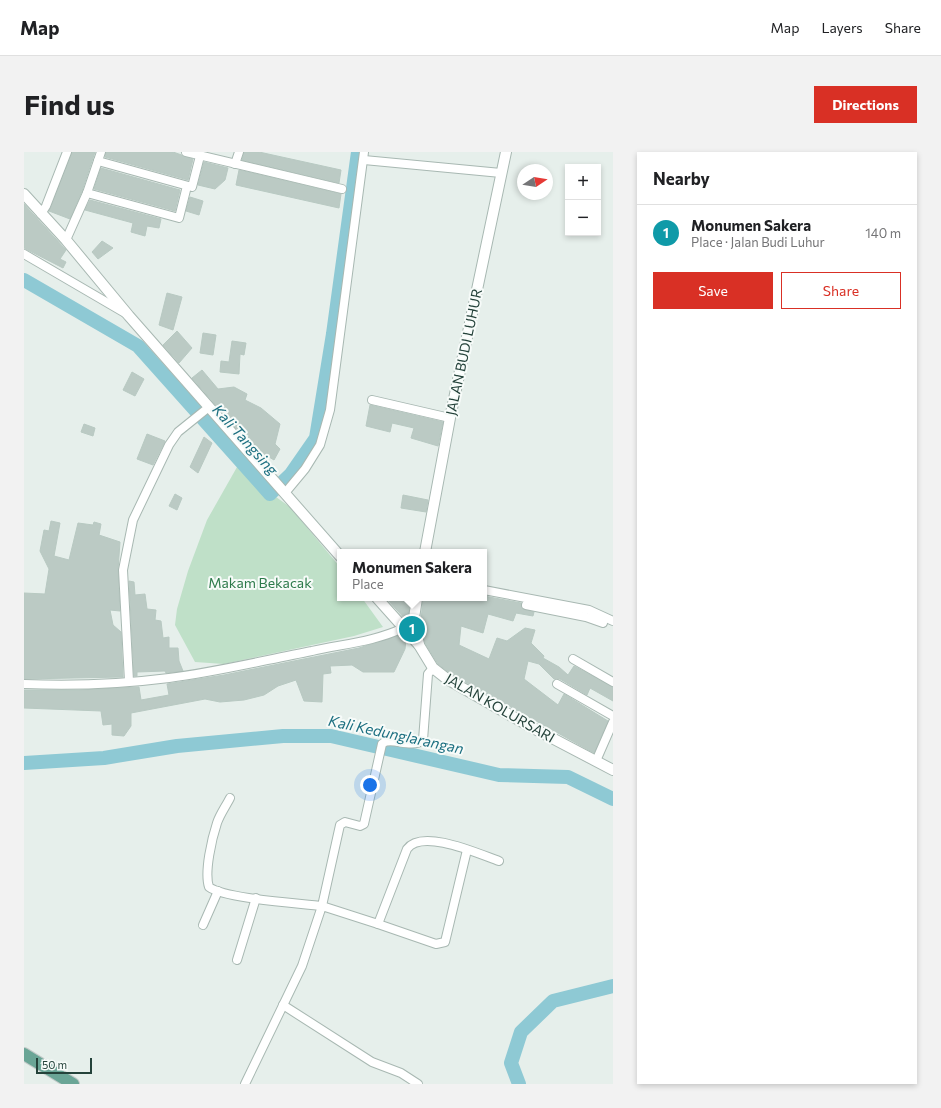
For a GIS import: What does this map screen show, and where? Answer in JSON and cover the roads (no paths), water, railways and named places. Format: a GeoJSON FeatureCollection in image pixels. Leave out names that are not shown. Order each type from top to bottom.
{"type":"FeatureCollection","features":[{"type":"Feature","properties":{"kind":"main road"},"geometry":{"type":"LineString","coordinates":[[24,1054],[68,1082]]}},
{"type":"Feature","properties":{"kind":"street"},"geometry":{"type":"LineString","coordinates":[[41,214],[46,206],[67,152]]}},
{"type":"Feature","properties":{"kind":"street"},"geometry":{"type":"LineString","coordinates":[[66,240],[87,193],[101,152]]}},
{"type":"Feature","properties":{"kind":"street"},"geometry":{"type":"LineString","coordinates":[[186,152],[342,189]]}},
{"type":"Feature","properties":{"kind":"street"},"geometry":{"type":"LineString","coordinates":[[235,164],[239,152]]}},
{"type":"Feature","properties":{"kind":"street","name":"JALAN BUDI LUHUR"},"geometry":{"type":"LineString","coordinates":[[426,549],[450,418],[506,152]]}},
{"type":"Feature","properties":{"kind":"street"},"geometry":{"type":"LineString","coordinates":[[98,161],[192,187],[202,155]]}},
{"type":"Feature","properties":{"kind":"street"},"geometry":{"type":"LineString","coordinates":[[282,489],[305,469],[320,445],[330,410],[364,156],[501,173]]}},
{"type":"Feature","properties":{"kind":"street"},"geometry":{"type":"LineString","coordinates":[[87,193],[179,218],[187,186]]}},
{"type":"Feature","properties":{"kind":"street"},"geometry":{"type":"LineString","coordinates":[[24,194],[66,240],[207,409],[282,489],[337,553]]}},
{"type":"Feature","properties":{"kind":"street"},"geometry":{"type":"LineString","coordinates":[[24,254],[129,316]]}},
{"type":"Feature","properties":{"kind":"street"},"geometry":{"type":"LineString","coordinates":[[372,400],[450,418]]}},
{"type":"Feature","properties":{"kind":"street"},"geometry":{"type":"LineString","coordinates":[[129,681],[123,570],[133,520],[169,445],[182,427],[197,418],[207,409]]}},
{"type":"Feature","properties":{"kind":"street"},"geometry":{"type":"LineString","coordinates":[[487,591],[568,610],[603,623]]}},
{"type":"Feature","properties":{"kind":"street","name":"JALAN KOLURSARI"},"geometry":{"type":"LineString","coordinates":[[380,601],[419,645],[433,668],[462,688],[613,770]]}},
{"type":"Feature","properties":{"kind":"street"},"geometry":{"type":"LineString","coordinates":[[417,601],[414,618],[419,645]]}},
{"type":"Feature","properties":{"kind":"street"},"geometry":{"type":"LineString","coordinates":[[526,604],[568,610],[589,610],[613,621]]}},
{"type":"Feature","properties":{"kind":"street"},"geometry":{"type":"LineString","coordinates":[[24,684],[95,684],[169,678],[266,662],[382,637],[403,628],[414,618]]}},
{"type":"Feature","properties":{"kind":"street"},"geometry":{"type":"LineString","coordinates":[[573,659],[613,682]]}},
{"type":"Feature","properties":{"kind":"street"},"geometry":{"type":"LineString","coordinates":[[245,1084],[302,966],[322,906],[340,825],[345,822],[360,826],[364,824],[382,744],[387,741],[414,744],[423,740],[428,674],[433,668]]}},
{"type":"Feature","properties":{"kind":"street"},"geometry":{"type":"LineString","coordinates":[[557,684],[613,716]]}},
{"type":"Feature","properties":{"kind":"street"},"geometry":{"type":"LineString","coordinates":[[596,761],[613,722]]}},
{"type":"Feature","properties":{"kind":"street"},"geometry":{"type":"LineString","coordinates":[[230,798],[217,822],[211,844],[208,884],[212,889],[256,898],[322,906],[436,944],[444,942],[467,850]]}},
{"type":"Feature","properties":{"kind":"street"},"geometry":{"type":"LineString","coordinates":[[378,924],[410,844],[420,840],[433,840],[499,861]]}},
{"type":"Feature","properties":{"kind":"street"},"geometry":{"type":"LineString","coordinates":[[203,925],[218,891]]}},
{"type":"Feature","properties":{"kind":"street"},"geometry":{"type":"LineString","coordinates":[[237,960],[256,898]]}},
{"type":"Feature","properties":{"kind":"street"},"geometry":{"type":"LineString","coordinates":[[283,1005],[372,1062],[401,1073],[418,1084]]}},
{"type":"Feature","properties":{"kind":"waterway","name":"Kali Tangsing"},"geometry":{"type":"LineString","coordinates":[[24,280],[138,346],[270,494],[291,474],[316,438],[333,334],[358,152]]}},
{"type":"Feature","properties":{"kind":"waterway","name":"Kali Kedunglarangan"},"geometry":{"type":"LineString","coordinates":[[24,763],[104,758],[177,746],[283,736],[331,736],[499,775],[568,777],[613,799]]}},
{"type":"Feature","properties":{"kind":"waterway","name":"Kali Kedunglarangan"},"geometry":{"type":"LineString","coordinates":[[519,1084],[511,1063],[521,1032],[553,1001],[613,986]]}},
{"type":"Feature","properties":{"kind":"place","name":"Monumen Sakera"},"geometry":{"type":"Point","coordinates":[412,629]}},
{"type":"Feature","properties":{"kind":"park label","name":"Makam Bekacak"},"geometry":{"type":"Point","coordinates":[260,583]}}]}
